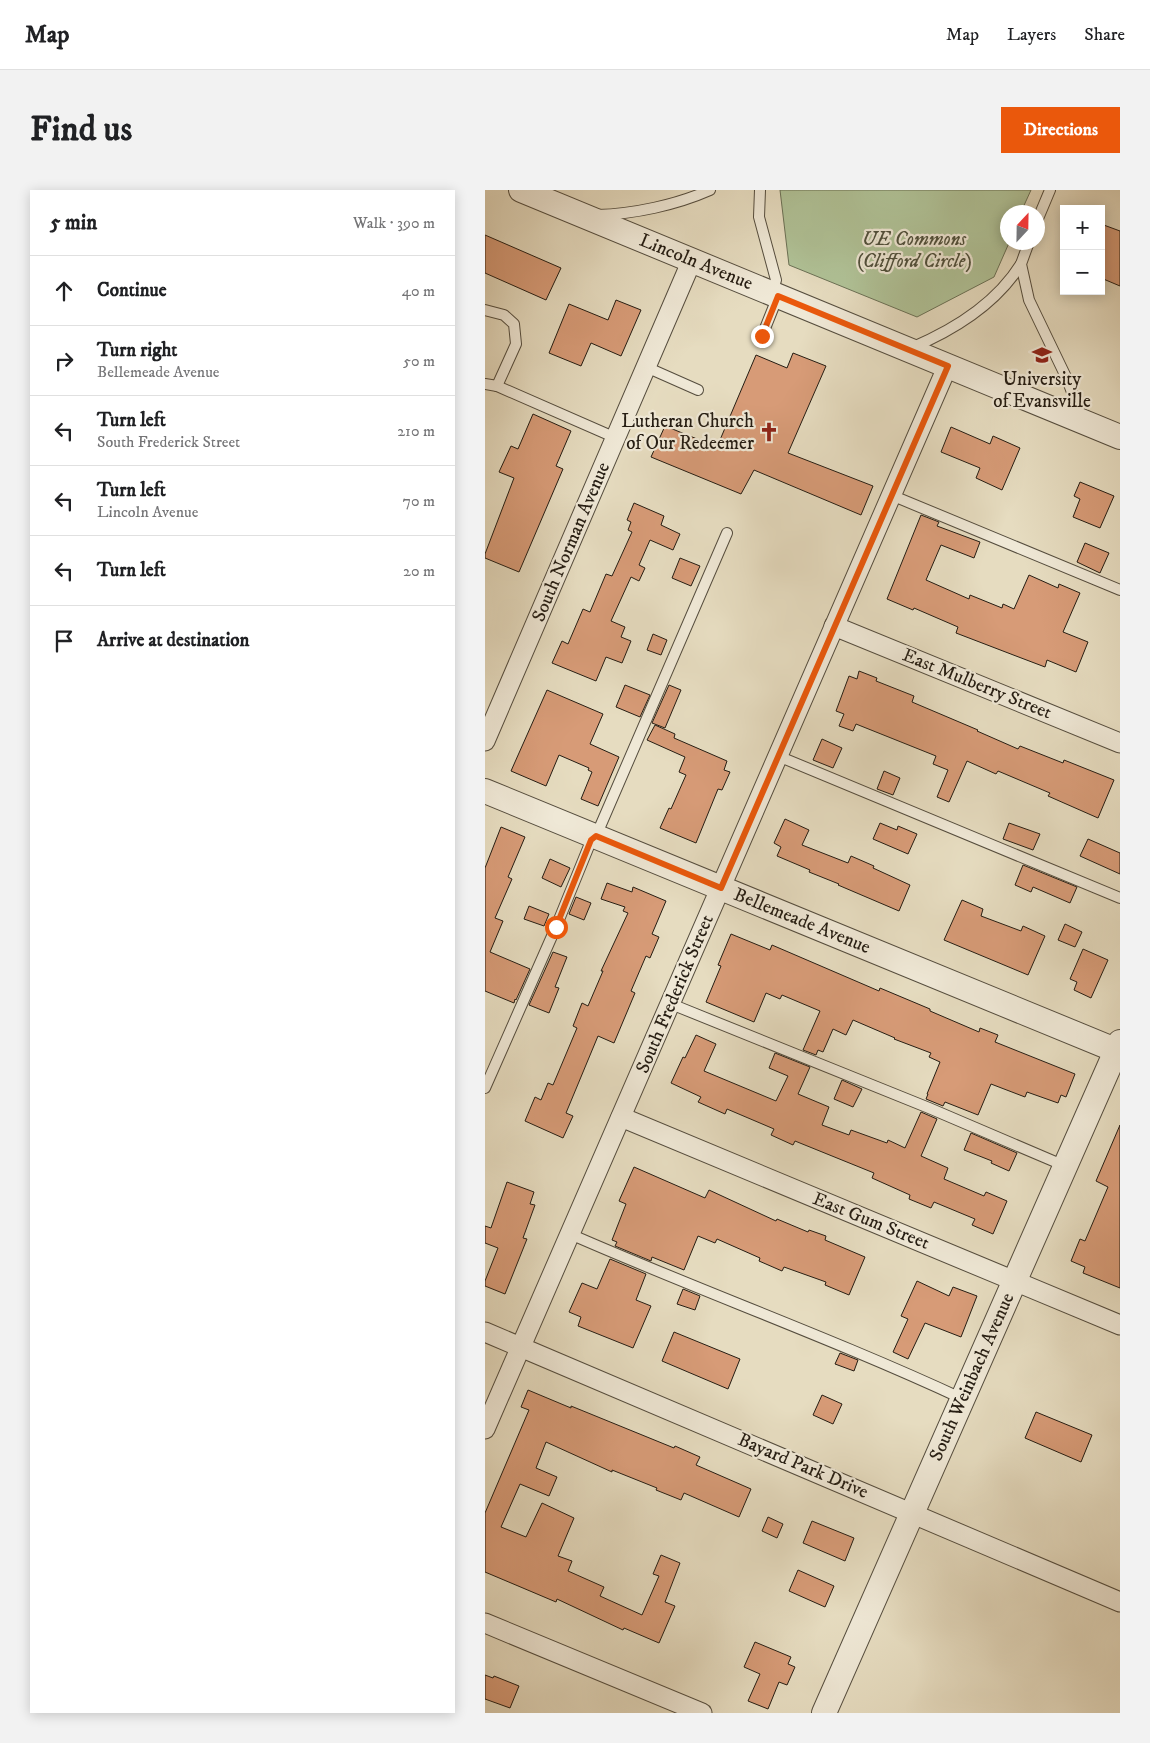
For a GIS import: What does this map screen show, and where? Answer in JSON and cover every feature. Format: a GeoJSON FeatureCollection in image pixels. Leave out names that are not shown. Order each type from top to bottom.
{"type":"FeatureCollection","features":[{"type":"Feature","properties":{"kind":"street","name":"Lincoln Avenue"},"geometry":{"type":"LineString","coordinates":[[521,190],[1120,437]]}},
{"type":"Feature","properties":{"kind":"street","name":"South Norman Avenue"},"geometry":{"type":"LineString","coordinates":[[485,741],[692,260]]}},
{"type":"Feature","properties":{"kind":"street","name":"South Frederick Street"},"geometry":{"type":"LineString","coordinates":[[485,1429],[948,366]]}},
{"type":"Feature","properties":{"kind":"street","name":"East Mulberry Street"},"geometry":{"type":"LineString","coordinates":[[834,626],[1120,743]]}},
{"type":"Feature","properties":{"kind":"street","name":"Bellemeade Avenue"},"geometry":{"type":"LineString","coordinates":[[485,791],[1119,1048]]}},
{"type":"Feature","properties":{"kind":"street","name":"South Weinbach Avenue"},"geometry":{"type":"LineString","coordinates":[[824,1713],[1119,1048]]}},
{"type":"Feature","properties":{"kind":"street","name":"East Gum Street"},"geometry":{"type":"LineString","coordinates":[[621,1117],[1120,1325]]}},
{"type":"Feature","properties":{"kind":"street","name":"Bayard Park Drive"},"geometry":{"type":"LineString","coordinates":[[485,1332],[1120,1602]]}},
{"type":"Feature","properties":{"kind":"street"},"geometry":{"type":"LineString","coordinates":[[485,1623],[702,1713]]}},
{"type":"Feature","properties":{"kind":"lane"},"geometry":{"type":"LineString","coordinates":[[582,215],[617,214],[669,205],[710,190]]}},
{"type":"Feature","properties":{"kind":"lane"},"geometry":{"type":"LineString","coordinates":[[760,190],[759,217],[776,280],[775,295],[762,336]]}},
{"type":"Feature","properties":{"kind":"lane"},"geometry":{"type":"LineString","coordinates":[[1043,205],[1049,190]]}},
{"type":"Feature","properties":{"kind":"lane"},"geometry":{"type":"LineString","coordinates":[[908,349],[943,333],[987,304],[1012,278],[1021,264],[1026,250]]}},
{"type":"Feature","properties":{"kind":"lane"},"geometry":{"type":"LineString","coordinates":[[1021,264],[1029,300],[1073,395],[1072,417]]}},
{"type":"Feature","properties":{"kind":"lane"},"geometry":{"type":"LineString","coordinates":[[485,310],[504,315],[513,324],[516,344],[497,386]]}},
{"type":"Feature","properties":{"kind":"lane"},"geometry":{"type":"LineString","coordinates":[[646,367],[699,390]]}},
{"type":"Feature","properties":{"kind":"lane"},"geometry":{"type":"LineString","coordinates":[[485,384],[497,386],[616,438]]}},
{"type":"Feature","properties":{"kind":"lane"},"geometry":{"type":"LineString","coordinates":[[891,495],[1120,590]]}},
{"type":"Feature","properties":{"kind":"lane"},"geometry":{"type":"LineString","coordinates":[[485,1088],[556,927],[591,840],[596,836],[727,533]]}},
{"type":"Feature","properties":{"kind":"lane"},"geometry":{"type":"LineString","coordinates":[[778,756],[1120,898]]}},
{"type":"Feature","properties":{"kind":"lane"},"geometry":{"type":"LineString","coordinates":[[671,1004],[920,1104],[1065,1167]]}},
{"type":"Feature","properties":{"kind":"lane"},"geometry":{"type":"LineString","coordinates":[[570,1234],[713,1292],[963,1399]]}},
{"type":"Feature","properties":{"kind":"green space","name":"UE Commons (Clifford Circle)"},"geometry":{"type":"Polygon","coordinates":[[[780,190],[1031,190],[1024,205],[1000,205],[1000,250],[1006,250],[994,277],[917,317],[789,265],[780,190]]]}},
{"type":"Feature","properties":{"kind":"building"},"geometry":{"type":"Polygon","coordinates":[[[1105,225],[1120,231],[1120,286],[1105,280],[1105,225]]]}},
{"type":"Feature","properties":{"kind":"building"},"geometry":{"type":"Polygon","coordinates":[[[485,235],[561,268],[546,300],[485,273],[485,235]]]}},
{"type":"Feature","properties":{"kind":"building"},"geometry":{"type":"Polygon","coordinates":[[[616,300],[641,310],[621,356],[591,343],[581,366],[549,353],[569,304],[608,320],[616,300]]]}},
{"type":"Feature","properties":{"kind":"building","name":"Lutheran Church of Our Redeemer"},"geometry":{"type":"Polygon","coordinates":[[[793,353],[826,366],[788,453],[873,486],[861,515],[754,470],[741,494],[651,457],[665,426],[717,447],[756,355],[787,368],[793,353]]]}},
{"type":"Feature","properties":{"kind":"building"},"geometry":{"type":"Polygon","coordinates":[[[533,414],[571,431],[556,466],[563,469],[519,572],[485,558],[485,554],[514,478],[499,472],[511,446],[518,449],[533,414]]]}},
{"type":"Feature","properties":{"kind":"building"},"geometry":{"type":"Polygon","coordinates":[[[951,427],[990,444],[993,436],[1020,448],[1002,490],[976,478],[980,468],[941,452],[951,427]]]}},
{"type":"Feature","properties":{"kind":"building"},"geometry":{"type":"Polygon","coordinates":[[[1080,482],[1114,496],[1100,528],[1073,517],[1080,499],[1074,496],[1080,482]]]}},
{"type":"Feature","properties":{"kind":"building"},"geometry":{"type":"Polygon","coordinates":[[[634,503],[664,516],[661,525],[680,534],[673,550],[650,540],[639,565],[645,568],[639,581],[631,577],[611,621],[625,627],[621,637],[631,641],[622,663],[606,657],[596,681],[552,663],[562,641],[568,644],[583,609],[590,612],[606,574],[612,576],[632,532],[628,530],[631,522],[627,520],[634,503]]]}},
{"type":"Feature","properties":{"kind":"building"},"geometry":{"type":"Polygon","coordinates":[[[921,515],[939,522],[937,526],[980,542],[974,558],[941,545],[926,580],[969,599],[970,595],[1002,608],[1003,604],[1014,609],[1029,575],[1058,588],[1059,584],[1080,593],[1063,632],[1088,642],[1076,672],[1047,660],[1045,667],[956,633],[958,627],[914,608],[913,610],[887,599],[921,515]]]}},
{"type":"Feature","properties":{"kind":"building"},"geometry":{"type":"Polygon","coordinates":[[[1085,543],[1109,553],[1100,573],[1077,562],[1085,543]]]}},
{"type":"Feature","properties":{"kind":"building"},"geometry":{"type":"Polygon","coordinates":[[[680,558],[700,566],[691,586],[672,578],[680,558]]]}},
{"type":"Feature","properties":{"kind":"building"},"geometry":{"type":"Polygon","coordinates":[[[653,634],[667,640],[661,655],[647,650],[653,634]]]}},
{"type":"Feature","properties":{"kind":"building"},"geometry":{"type":"Polygon","coordinates":[[[859,671],[877,678],[876,681],[914,696],[912,702],[1018,749],[1020,746],[1063,763],[1064,760],[1114,780],[1098,818],[1048,796],[1050,793],[998,771],[996,774],[967,761],[949,802],[937,797],[948,770],[933,764],[936,756],[856,724],[853,731],[839,726],[844,714],[836,711],[849,676],[857,679],[859,671]]]}},
{"type":"Feature","properties":{"kind":"building"},"geometry":{"type":"Polygon","coordinates":[[[625,685],[650,695],[640,717],[616,707],[625,685]]]}},
{"type":"Feature","properties":{"kind":"building"},"geometry":{"type":"Polygon","coordinates":[[[669,685],[681,690],[665,728],[652,723],[669,685]]]}},
{"type":"Feature","properties":{"kind":"building"},"geometry":{"type":"Polygon","coordinates":[[[547,690],[603,714],[590,744],[619,757],[598,806],[581,799],[592,772],[588,770],[589,768],[559,755],[546,786],[511,771],[547,690]]]}},
{"type":"Feature","properties":{"kind":"building"},"geometry":{"type":"Polygon","coordinates":[[[655,725],[675,734],[674,738],[727,761],[724,770],[730,772],[722,790],[718,789],[696,843],[660,828],[669,808],[671,809],[686,775],[679,772],[685,757],[647,740],[655,725]]]}},
{"type":"Feature","properties":{"kind":"building"},"geometry":{"type":"Polygon","coordinates":[[[822,739],[842,748],[833,768],[813,760],[822,739]]]}},
{"type":"Feature","properties":{"kind":"building"},"geometry":{"type":"Polygon","coordinates":[[[884,771],[900,778],[893,795],[877,789],[884,771]]]}},
{"type":"Feature","properties":{"kind":"building"},"geometry":{"type":"Polygon","coordinates":[[[785,819],[809,830],[802,845],[848,863],[851,856],[910,885],[899,911],[777,856],[781,847],[774,843],[785,819]]]}},
{"type":"Feature","properties":{"kind":"building"},"geometry":{"type":"Polygon","coordinates":[[[880,823],[897,830],[898,826],[917,834],[908,854],[873,839],[880,823]]]}},
{"type":"Feature","properties":{"kind":"building"},"geometry":{"type":"Polygon","coordinates":[[[1009,823],[1040,834],[1033,850],[1003,839],[1009,823]]]}},
{"type":"Feature","properties":{"kind":"building"},"geometry":{"type":"Polygon","coordinates":[[[501,827],[525,837],[508,877],[512,879],[495,918],[503,921],[490,952],[530,969],[514,1003],[485,991],[485,868],[501,827]]]}},
{"type":"Feature","properties":{"kind":"building"},"geometry":{"type":"Polygon","coordinates":[[[1088,839],[1120,853],[1120,874],[1080,856],[1088,839]]]}},
{"type":"Feature","properties":{"kind":"building"},"geometry":{"type":"Polygon","coordinates":[[[550,859],[570,868],[561,887],[542,878],[550,859]]]}},
{"type":"Feature","properties":{"kind":"building"},"geometry":{"type":"Polygon","coordinates":[[[1023,865],[1077,887],[1070,903],[1033,887],[1031,892],[1015,885],[1023,865]]]}},
{"type":"Feature","properties":{"kind":"building"},"geometry":{"type":"Polygon","coordinates":[[[607,883],[632,892],[633,887],[666,901],[652,934],[659,937],[650,958],[646,956],[631,991],[635,993],[614,1043],[598,1036],[566,1113],[573,1116],[563,1138],[525,1121],[535,1097],[541,1100],[548,1083],[553,1085],[577,1028],[573,1026],[582,1003],[588,1006],[603,971],[601,971],[628,913],[623,911],[625,907],[601,899],[607,883]]]}},
{"type":"Feature","properties":{"kind":"building"},"geometry":{"type":"Polygon","coordinates":[[[576,897],[591,903],[584,920],[569,914],[576,897]]]}},
{"type":"Feature","properties":{"kind":"building"},"geometry":{"type":"Polygon","coordinates":[[[962,900],[983,909],[981,916],[1021,931],[1023,926],[1045,936],[1028,975],[944,940],[962,900]]]}},
{"type":"Feature","properties":{"kind":"building"},"geometry":{"type":"Polygon","coordinates":[[[529,906],[549,914],[544,926],[524,919],[529,906]]]}},
{"type":"Feature","properties":{"kind":"building"},"geometry":{"type":"Polygon","coordinates":[[[1065,924],[1082,932],[1075,947],[1058,940],[1065,924]]]}},
{"type":"Feature","properties":{"kind":"building"},"geometry":{"type":"Polygon","coordinates":[[[731,934],[770,950],[772,945],[879,991],[880,988],[930,1009],[930,1011],[979,1032],[980,1028],[998,1035],[995,1042],[1075,1074],[1066,1097],[1061,1095],[1058,1103],[1027,1092],[1025,1097],[991,1084],[978,1115],[945,1102],[943,1106],[926,1099],[940,1062],[929,1057],[931,1053],[894,1039],[853,1020],[846,1035],[833,1029],[823,1052],[818,1050],[816,1055],[803,1050],[820,1011],[782,995],[780,999],[766,993],[754,1022],[706,1002],[721,966],[718,965],[731,934]]]}},
{"type":"Feature","properties":{"kind":"building"},"geometry":{"type":"Polygon","coordinates":[[[1083,949],[1108,960],[1091,998],[1074,990],[1077,982],[1070,979],[1083,949]]]}},
{"type":"Feature","properties":{"kind":"building"},"geometry":{"type":"Polygon","coordinates":[[[553,952],[567,957],[555,987],[559,988],[549,1013],[529,1005],[553,952]]]}},
{"type":"Feature","properties":{"kind":"building"},"geometry":{"type":"Polygon","coordinates":[[[696,1035],[716,1044],[704,1071],[776,1101],[788,1076],[769,1068],[775,1053],[810,1067],[798,1094],[829,1107],[822,1125],[849,1135],[851,1130],[887,1143],[888,1140],[905,1148],[921,1112],[937,1119],[921,1156],[948,1168],[944,1179],[984,1196],[986,1192],[1007,1201],[993,1234],[972,1225],[975,1219],[934,1202],[931,1208],[909,1199],[910,1195],[872,1178],[874,1173],[795,1141],[793,1145],[771,1135],[774,1129],[727,1109],[725,1114],[698,1102],[701,1097],[671,1083],[696,1035]]]}},
{"type":"Feature","properties":{"kind":"building"},"geometry":{"type":"Polygon","coordinates":[[[842,1080],[862,1089],[853,1107],[834,1099],[842,1080]]]}},
{"type":"Feature","properties":{"kind":"building"},"geometry":{"type":"Polygon","coordinates":[[[1120,1125],[1120,1288],[1083,1273],[1085,1267],[1071,1261],[1080,1239],[1085,1241],[1108,1187],[1096,1181],[1120,1125]]]}},
{"type":"Feature","properties":{"kind":"building"},"geometry":{"type":"Polygon","coordinates":[[[971,1133],[1017,1153],[1009,1171],[991,1163],[992,1161],[964,1150],[971,1133]]]}},
{"type":"Feature","properties":{"kind":"building"},"geometry":{"type":"Polygon","coordinates":[[[634,1167],[705,1198],[709,1190],[776,1221],[777,1219],[808,1232],[809,1230],[826,1236],[825,1240],[865,1257],[849,1295],[825,1285],[826,1282],[784,1267],[782,1271],[759,1261],[760,1258],[717,1239],[715,1243],[698,1236],[684,1270],[652,1257],[651,1261],[615,1246],[617,1242],[612,1240],[626,1204],[619,1201],[634,1167]]]}},
{"type":"Feature","properties":{"kind":"building"},"geometry":{"type":"Polygon","coordinates":[[[507,1182],[534,1192],[530,1204],[535,1205],[523,1238],[527,1239],[505,1294],[485,1286],[485,1281],[498,1248],[485,1243],[485,1226],[491,1228],[507,1182]]]}},
{"type":"Feature","properties":{"kind":"building"},"geometry":{"type":"Polygon","coordinates":[[[610,1259],[646,1274],[636,1300],[651,1306],[633,1348],[578,1326],[581,1317],[569,1312],[582,1283],[597,1289],[610,1259]]]}},
{"type":"Feature","properties":{"kind":"building"},"geometry":{"type":"Polygon","coordinates":[[[917,1281],[949,1296],[953,1287],[977,1296],[961,1337],[925,1323],[908,1359],[893,1352],[908,1319],[901,1316],[917,1281]]]}},
{"type":"Feature","properties":{"kind":"building"},"geometry":{"type":"Polygon","coordinates":[[[683,1289],[700,1296],[695,1310],[677,1304],[683,1289]]]}},
{"type":"Feature","properties":{"kind":"building"},"geometry":{"type":"Polygon","coordinates":[[[674,1332],[740,1359],[728,1389],[662,1361],[674,1332]]]}},
{"type":"Feature","properties":{"kind":"building"},"geometry":{"type":"Polygon","coordinates":[[[840,1353],[858,1360],[854,1371],[835,1364],[840,1353]]]}},
{"type":"Feature","properties":{"kind":"building"},"geometry":{"type":"Polygon","coordinates":[[[528,1390],[700,1457],[696,1465],[751,1489],[739,1517],[684,1493],[681,1500],[656,1490],[657,1488],[612,1470],[612,1472],[546,1442],[536,1468],[557,1477],[549,1496],[520,1484],[501,1527],[526,1537],[542,1503],[574,1518],[558,1556],[572,1561],[568,1571],[604,1587],[600,1596],[642,1615],[659,1576],[653,1574],[661,1555],[680,1563],[665,1602],[675,1606],[659,1643],[624,1628],[623,1630],[557,1599],[556,1602],[485,1572],[485,1513],[529,1410],[521,1407],[528,1390]]]}},
{"type":"Feature","properties":{"kind":"building"},"geometry":{"type":"Polygon","coordinates":[[[822,1395],[842,1404],[833,1424],[813,1415],[822,1395]]]}},
{"type":"Feature","properties":{"kind":"building"},"geometry":{"type":"Polygon","coordinates":[[[1036,1412],[1092,1435],[1081,1462],[1025,1438],[1036,1412]]]}},
{"type":"Feature","properties":{"kind":"building"},"geometry":{"type":"Polygon","coordinates":[[[768,1517],[783,1524],[777,1538],[762,1531],[768,1517]]]}},
{"type":"Feature","properties":{"kind":"building"},"geometry":{"type":"Polygon","coordinates":[[[812,1521],[854,1538],[845,1561],[803,1543],[812,1521]]]}},
{"type":"Feature","properties":{"kind":"building"},"geometry":{"type":"Polygon","coordinates":[[[798,1570],[834,1586],[825,1607],[789,1591],[798,1570]]]}},
{"type":"Feature","properties":{"kind":"building"},"geometry":{"type":"Polygon","coordinates":[[[755,1642],[791,1657],[788,1664],[795,1667],[787,1685],[779,1682],[768,1709],[748,1701],[760,1674],[744,1667],[755,1642]]]}},
{"type":"Feature","properties":{"kind":"building"},"geometry":{"type":"Polygon","coordinates":[[[485,1675],[493,1678],[494,1676],[519,1686],[510,1708],[485,1699],[485,1675]]]}},
{"type":"Feature","properties":{"kind":"place","name":"University of Evansville"},"geometry":{"type":"Point","coordinates":[1042,355]}},
{"type":"Feature","properties":{"kind":"place","name":"Lutheran Church of Our Redeemer"},"geometry":{"type":"Point","coordinates":[769,432]}},
{"type":"Feature","properties":{"kind":"route"},"geometry":{"type":"LineString","coordinates":[[556,927],[591,840],[596,836],[721,888],[948,366],[778,296],[762,336]]}}]}
